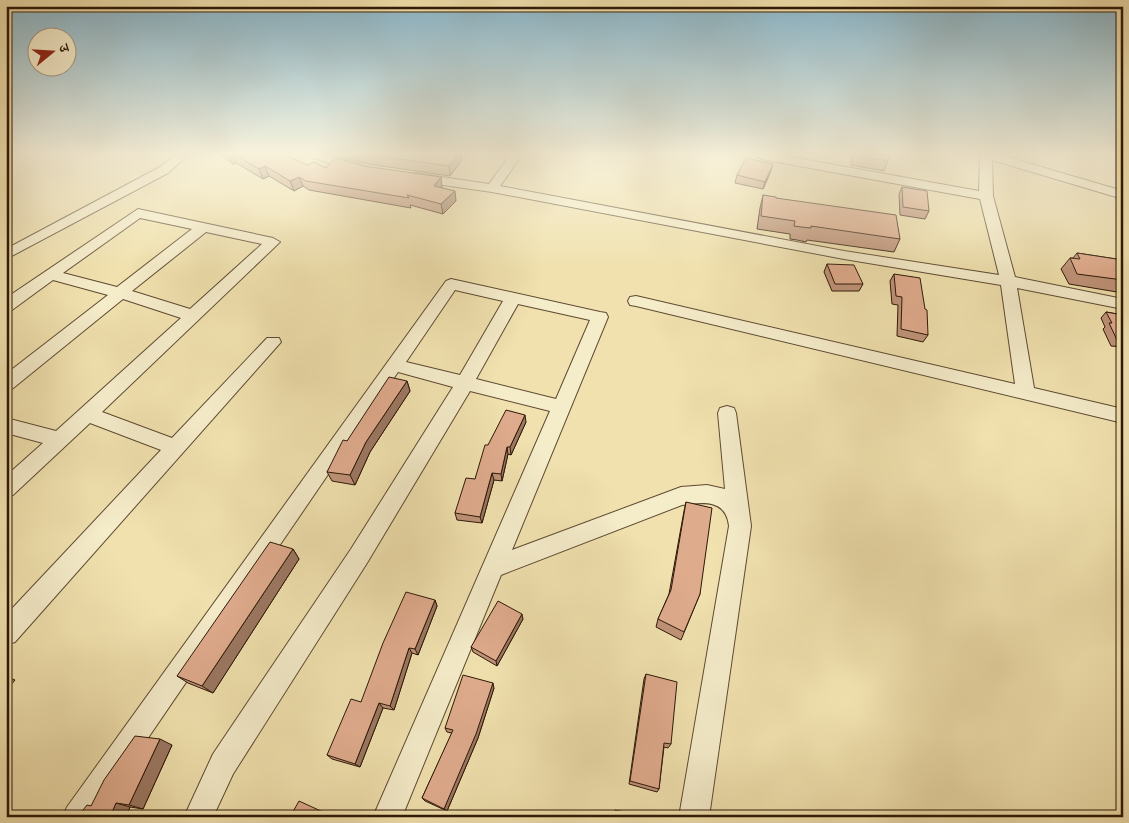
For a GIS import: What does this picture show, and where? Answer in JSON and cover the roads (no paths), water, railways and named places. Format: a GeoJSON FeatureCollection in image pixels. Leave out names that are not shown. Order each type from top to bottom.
{"type":"FeatureCollection","features":[{"type":"Feature","properties":{"kind":"street"},"geometry":{"type":"LineString","coordinates":[[6,255],[124,193]]}},
{"type":"Feature","properties":{"kind":"street"},"geometry":{"type":"LineString","coordinates":[[520,193],[844,255],[1008,281],[1123,304]]}},
{"type":"Feature","properties":{"kind":"street"},"geometry":{"type":"LineString","coordinates":[[972,193],[986,196],[1008,281],[1026,394]]}},
{"type":"Feature","properties":{"kind":"street"},"geometry":{"type":"LineString","coordinates":[[6,306],[138,213],[274,242],[6,488]]}},
{"type":"Feature","properties":{"kind":"street"},"geometry":{"type":"LineString","coordinates":[[6,384],[203,227]]}},
{"type":"Feature","properties":{"kind":"street"},"geometry":{"type":"LineString","coordinates":[[51,275],[121,293],[193,316]]}},
{"type":"Feature","properties":{"kind":"street"},"geometry":{"type":"LineString","coordinates":[[77,817],[451,284],[600,317],[387,817]]}},
{"type":"Feature","properties":{"kind":"street"},"geometry":{"type":"LineString","coordinates":[[198,817],[223,764],[280,674],[359,556],[465,383],[513,298]]}},
{"type":"Feature","properties":{"kind":"street"},"geometry":{"type":"LineString","coordinates":[[636,301],[1123,416]]}},
{"type":"Feature","properties":{"kind":"street"},"geometry":{"type":"LineString","coordinates":[[6,633],[273,342]]}},
{"type":"Feature","properties":{"kind":"street"},"geometry":{"type":"LineString","coordinates":[[394,365],[562,408]]}},
{"type":"Feature","properties":{"kind":"street"},"geometry":{"type":"LineString","coordinates":[[694,817],[740,526],[727,413]]}},
{"type":"Feature","properties":{"kind":"street"},"geometry":{"type":"LineString","coordinates":[[87,414],[176,448]]}},
{"type":"Feature","properties":{"kind":"street"},"geometry":{"type":"LineString","coordinates":[[6,425],[59,440]]}},
{"type":"Feature","properties":{"kind":"street"},"geometry":{"type":"LineString","coordinates":[[493,568],[681,496],[709,492],[724,497],[734,507],[740,526]]}}]}
